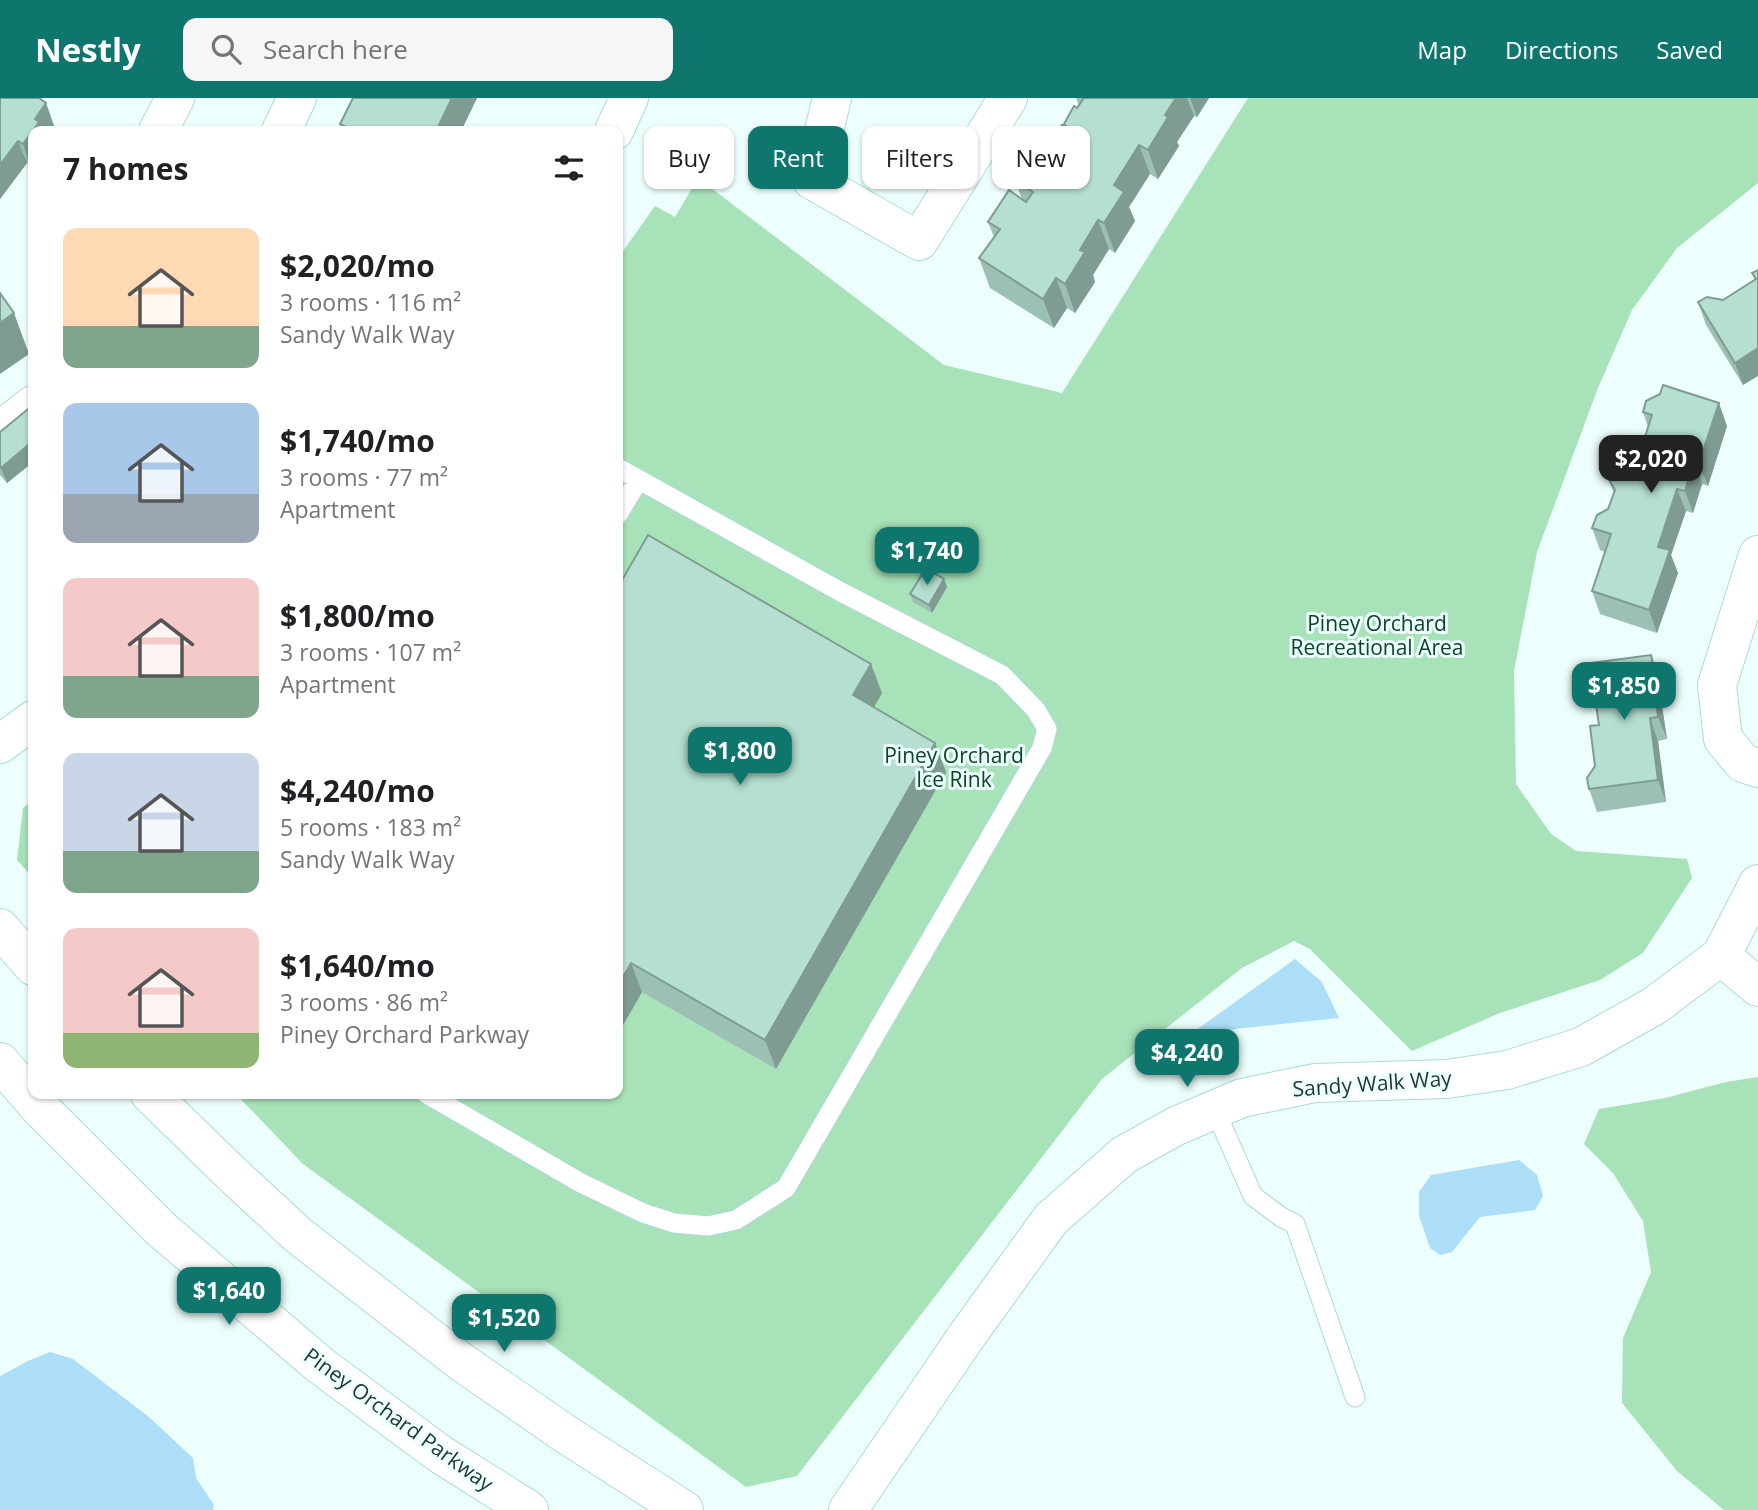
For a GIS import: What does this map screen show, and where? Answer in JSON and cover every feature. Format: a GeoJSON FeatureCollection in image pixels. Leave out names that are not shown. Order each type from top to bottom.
{"type":"FeatureCollection","features":[{"type":"Feature","properties":{"kind":"street"},"geometry":{"type":"LineString","coordinates":[[160,126],[174,98]]}},
{"type":"Feature","properties":{"kind":"street"},"geometry":{"type":"LineString","coordinates":[[283,126],[297,98]]}},
{"type":"Feature","properties":{"kind":"street"},"geometry":{"type":"LineString","coordinates":[[616,126],[629,98]]}},
{"type":"Feature","properties":{"kind":"street"},"geometry":{"type":"LineString","coordinates":[[832,98],[812,180],[919,241],[1008,98]]}},
{"type":"Feature","properties":{"kind":"street"},"geometry":{"type":"LineString","coordinates":[[0,431],[28,409]]}},
{"type":"Feature","properties":{"kind":"street"},"geometry":{"type":"LineString","coordinates":[[1758,555],[1717,685],[1723,739],[1743,763],[1758,768]]}},
{"type":"Feature","properties":{"kind":"street"},"geometry":{"type":"LineString","coordinates":[[0,744],[28,724]]}},
{"type":"Feature","properties":{"kind":"street","name":"Sandy Walk Way"},"geometry":{"type":"LineString","coordinates":[[848,1510],[968,1334],[1051,1219],[1124,1155],[1176,1126],[1242,1098],[1315,1083],[1447,1079],[1507,1070],[1581,1047],[1654,1006],[1721,956],[1758,884]]}},
{"type":"Feature","properties":{"kind":"street"},"geometry":{"type":"LineString","coordinates":[[0,928],[28,960]]}},
{"type":"Feature","properties":{"kind":"street"},"geometry":{"type":"LineString","coordinates":[[1721,956],[1758,987]]}},
{"type":"Feature","properties":{"kind":"street","name":"Piney Orchard Parkway"},"geometry":{"type":"LineString","coordinates":[[0,1062],[28,1094]]}},
{"type":"Feature","properties":{"kind":"street","name":"Piney Orchard Parkway"},"geometry":{"type":"LineString","coordinates":[[32,1099],[162,1230],[320,1365],[440,1454],[528,1510]]}},
{"type":"Feature","properties":{"kind":"street"},"geometry":{"type":"LineString","coordinates":[[155,1099],[230,1173],[298,1234],[460,1361],[567,1435],[684,1510]]}},
{"type":"Feature","properties":{"kind":"lane"},"geometry":{"type":"LineString","coordinates":[[436,1099],[581,1183],[643,1213],[674,1223],[708,1226],[736,1220],[786,1188],[1042,748],[1047,729],[1036,710],[1002,675],[841,592],[623,471]]}},
{"type":"Feature","properties":{"kind":"lane"},"geometry":{"type":"LineString","coordinates":[[623,506],[639,481]]}},
{"type":"Feature","properties":{"kind":"lane"},"geometry":{"type":"LineString","coordinates":[[1214,1110],[1254,1196],[1281,1217],[1295,1224],[1355,1397]]}},
{"type":"Feature","properties":{"kind":"green space","name":"Piney Orchard Ice Rink"},"geometry":{"type":"Polygon","coordinates":[[[1248,98],[1758,98],[1758,183],[1677,248],[1632,310],[1598,388],[1537,552],[1514,671],[1516,784],[1551,834],[1576,851],[1687,859],[1692,878],[1643,953],[1600,980],[1500,1013],[1412,1051],[1310,949],[1294,941],[1242,968],[1102,1079],[797,1476],[746,1487],[303,1164],[241,1099],[623,1099],[623,251],[655,206],[675,217],[692,189],[712,189],[944,365],[1062,393],[1248,98]]]}},
{"type":"Feature","properties":{"kind":"green space"},"geometry":{"type":"Polygon","coordinates":[[[28,804],[28,872],[17,860],[23,808],[28,804]]]}},
{"type":"Feature","properties":{"kind":"green space"},"geometry":{"type":"Polygon","coordinates":[[[1758,1077],[1758,1510],[1724,1510],[1677,1471],[1622,1403],[1623,1338],[1651,1272],[1643,1221],[1613,1173],[1584,1144],[1599,1109],[1665,1098],[1726,1082],[1758,1077]]]}},
{"type":"Feature","properties":{"kind":"water"},"geometry":{"type":"Polygon","coordinates":[[[1295,959],[1322,982],[1339,1018],[1235,1029],[1156,1059],[1295,959]]]}},
{"type":"Feature","properties":{"kind":"water"},"geometry":{"type":"Polygon","coordinates":[[[1519,1160],[1537,1175],[1543,1196],[1535,1210],[1480,1217],[1452,1252],[1440,1255],[1430,1248],[1419,1216],[1419,1192],[1431,1175],[1519,1160]]]}},
{"type":"Feature","properties":{"kind":"water"},"geometry":{"type":"Polygon","coordinates":[[[50,1352],[73,1359],[149,1417],[193,1458],[196,1478],[214,1505],[213,1510],[0,1510],[0,1376],[50,1352]]]}},
{"type":"Feature","properties":{"kind":"building"},"geometry":{"type":"Polygon","coordinates":[[[0,98],[39,98],[46,103],[35,119],[39,122],[36,126],[28,126],[28,137],[23,144],[18,141],[0,165],[0,98]]]}},
{"type":"Feature","properties":{"kind":"building"},"geometry":{"type":"Polygon","coordinates":[[[353,98],[452,98],[438,126],[340,124],[353,98]]]}},
{"type":"Feature","properties":{"kind":"building"},"geometry":{"type":"Polygon","coordinates":[[[1084,98],[1176,98],[1148,150],[1139,145],[1114,185],[1124,192],[1104,223],[1098,220],[1080,250],[1085,252],[1065,284],[1056,278],[1043,299],[979,258],[1000,229],[988,222],[1009,190],[1026,202],[1033,192],[1028,189],[1090,189],[1090,126],[1064,124],[1074,106],[1077,108],[1084,98]]]}},
{"type":"Feature","properties":{"kind":"building"},"geometry":{"type":"Polygon","coordinates":[[[1758,270],[1758,348],[1735,363],[1698,302],[1707,297],[1723,300],[1756,279],[1752,273],[1758,270]]]}},
{"type":"Feature","properties":{"kind":"building"},"geometry":{"type":"Polygon","coordinates":[[[0,293],[14,313],[0,323],[0,293]]]}},
{"type":"Feature","properties":{"kind":"building"},"geometry":{"type":"Polygon","coordinates":[[[1663,385],[1719,403],[1699,463],[1694,461],[1685,491],[1677,489],[1658,547],[1670,550],[1649,610],[1592,591],[1611,534],[1592,528],[1597,515],[1608,509],[1615,490],[1608,478],[1612,467],[1627,472],[1637,444],[1642,446],[1652,415],[1643,412],[1646,401],[1660,394],[1663,385]]]}},
{"type":"Feature","properties":{"kind":"building"},"geometry":{"type":"Polygon","coordinates":[[[28,409],[28,445],[1,468],[0,432],[28,409]]]}},
{"type":"Feature","properties":{"kind":"building"},"geometry":{"type":"Polygon","coordinates":[[[648,535],[871,664],[853,695],[935,743],[765,1040],[631,963],[623,977],[623,578],[648,535]]]}},
{"type":"Feature","properties":{"kind":"building"},"geometry":{"type":"Polygon","coordinates":[[[926,568],[944,579],[929,605],[910,594],[926,568]]]}},
{"type":"Feature","properties":{"kind":"building"},"geometry":{"type":"Polygon","coordinates":[[[1651,655],[1657,682],[1654,683],[1658,717],[1650,718],[1658,780],[1589,789],[1587,778],[1595,766],[1590,726],[1599,725],[1590,663],[1651,655]]]}},
{"type":"Feature","properties":{"kind":"park label","name":"Piney Orchard Recreational Area"},"geometry":{"type":"Point","coordinates":[1377,635]}}]}
